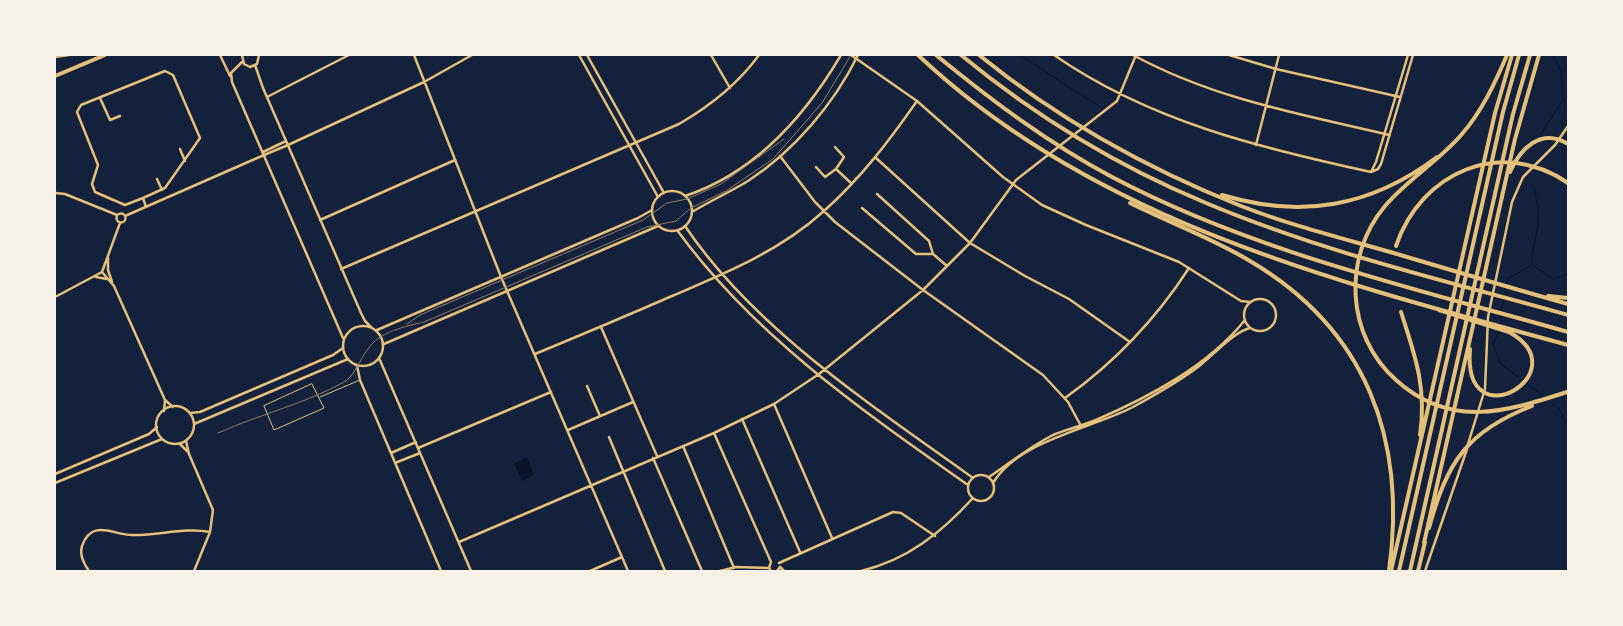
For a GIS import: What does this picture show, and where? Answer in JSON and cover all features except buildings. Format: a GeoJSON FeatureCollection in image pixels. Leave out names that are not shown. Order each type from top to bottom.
{"type":"FeatureCollection","features":[{"type":"Feature","properties":{"kind":"main road"},"geometry":{"type":"LineString","coordinates":[[55,76],[104,55]]}},
{"type":"Feature","properties":{"kind":"main road"},"geometry":{"type":"LineString","coordinates":[[918,55],[964,94],[1011,129],[1118,195],[1163,219],[1225,247],[1270,273],[1311,307],[1340,340],[1367,387],[1376,407],[1389,454],[1394,497],[1394,534],[1390,571]]}},
{"type":"Feature","properties":{"kind":"main road"},"geometry":{"type":"LineString","coordinates":[[936,55],[1023,123],[1112,177],[1161,201],[1282,249],[1568,332]]}},
{"type":"Feature","properties":{"kind":"main road"},"geometry":{"type":"LineString","coordinates":[[960,55],[1053,123],[1119,162],[1207,204],[1288,233],[1568,315]]}},
{"type":"Feature","properties":{"kind":"main road"},"geometry":{"type":"LineString","coordinates":[[979,55],[1028,92],[1098,137],[1203,189],[1292,223],[1568,304]]}},
{"type":"Feature","properties":{"kind":"main road"},"geometry":{"type":"LineString","coordinates":[[1507,55],[1477,115],[1448,149],[1432,165],[1399,191],[1372,222],[1363,241],[1355,278],[1355,300],[1361,327],[1375,357],[1392,377],[1407,390],[1430,403],[1470,412],[1506,411],[1567,392]]}},
{"type":"Feature","properties":{"kind":"main road"},"geometry":{"type":"LineString","coordinates":[[1390,571],[1495,113],[1512,55]]}},
{"type":"Feature","properties":{"kind":"main road"},"geometry":{"type":"LineString","coordinates":[[1399,571],[1503,112],[1519,55]]}},
{"type":"Feature","properties":{"kind":"main road"},"geometry":{"type":"LineString","coordinates":[[1410,571],[1513,114],[1530,55]]}},
{"type":"Feature","properties":{"kind":"main road"},"geometry":{"type":"LineString","coordinates":[[1418,571],[1518,130],[1540,55]]}},
{"type":"Feature","properties":{"kind":"main road"},"geometry":{"type":"LineString","coordinates":[[1508,176],[1517,156],[1534,142],[1553,139],[1568,144]]}},
{"type":"Feature","properties":{"kind":"main road"},"geometry":{"type":"LineString","coordinates":[[1203,189],[1266,206],[1291,208],[1318,207],[1356,200],[1382,191],[1409,177],[1448,149]]}},
{"type":"Feature","properties":{"kind":"main road"},"geometry":{"type":"LineString","coordinates":[[1396,246],[1414,208],[1433,188],[1457,173],[1494,163],[1518,164],[1545,171],[1568,184]]}},
{"type":"Feature","properties":{"kind":"main road"},"geometry":{"type":"LineString","coordinates":[[1118,195],[1236,245],[1431,306],[1568,345]]}},
{"type":"Feature","properties":{"kind":"main road"},"geometry":{"type":"LineString","coordinates":[[1534,294],[1568,298]]}},
{"type":"Feature","properties":{"kind":"main road"},"geometry":{"type":"LineString","coordinates":[[1431,306],[1444,312],[1502,330],[1524,342],[1532,359],[1528,379],[1515,392],[1506,396],[1487,394],[1472,380],[1468,367],[1470,342]]}},
{"type":"Feature","properties":{"kind":"main road"},"geometry":{"type":"LineString","coordinates":[[1401,312],[1418,365],[1422,387],[1422,417],[1417,454]]}},
{"type":"Feature","properties":{"kind":"main road"},"geometry":{"type":"LineString","coordinates":[[1424,543],[1444,484],[1459,456],[1489,426],[1521,410],[1567,392]]}},
{"type":"Feature","properties":{"kind":"street"},"geometry":{"type":"LineString","coordinates":[[55,57],[69,55]]}},
{"type":"Feature","properties":{"kind":"street"},"geometry":{"type":"LineString","coordinates":[[220,55],[343,338],[343,348],[348,359],[357,366],[360,380],[441,571]]}},
{"type":"Feature","properties":{"kind":"street"},"geometry":{"type":"LineString","coordinates":[[242,55],[242,62]]}},
{"type":"Feature","properties":{"kind":"street"},"geometry":{"type":"LineString","coordinates":[[242,62],[248,66],[255,65],[259,55]]}},
{"type":"Feature","properties":{"kind":"street"},"geometry":{"type":"LineString","coordinates":[[267,97],[349,55]]}},
{"type":"Feature","properties":{"kind":"street"},"geometry":{"type":"LineString","coordinates":[[414,55],[501,277],[628,571]]}},
{"type":"Feature","properties":{"kind":"street"},"geometry":{"type":"LineString","coordinates":[[125,216],[263,154],[288,145],[424,82],[472,55]]}},
{"type":"Feature","properties":{"kind":"street"},"geometry":{"type":"LineString","coordinates":[[578,55],[658,197]]}},
{"type":"Feature","properties":{"kind":"street"},"geometry":{"type":"LineString","coordinates":[[587,55],[664,193]]}},
{"type":"Feature","properties":{"kind":"street"},"geometry":{"type":"LineString","coordinates":[[711,55],[730,88]]}},
{"type":"Feature","properties":{"kind":"street"},"geometry":{"type":"LineString","coordinates":[[341,269],[637,144],[698,114],[730,88],[760,55]]}},
{"type":"Feature","properties":{"kind":"street"},"geometry":{"type":"LineString","coordinates":[[685,196],[728,176],[778,139],[813,99],[841,55]]}},
{"type":"Feature","properties":{"kind":"street"},"geometry":{"type":"LineString","coordinates":[[851,55],[857,57],[917,101],[1012,185],[1042,205],[1068,218],[1130,241],[1189,268],[1241,301],[1250,302],[1258,299],[1268,301],[1276,309],[1277,314],[1273,325],[1269,329],[1258,331],[1250,328],[1245,320],[1241,301]]}},
{"type":"Feature","properties":{"kind":"street"},"geometry":{"type":"LineString","coordinates":[[1054,55],[1119,94],[1198,127],[1256,145],[1371,172],[1378,169],[1380,164],[1413,55]]}},
{"type":"Feature","properties":{"kind":"street"},"geometry":{"type":"LineString","coordinates":[[459,542],[714,433],[774,404],[826,369],[923,290],[970,243],[1012,185],[1026,171],[1117,101],[1134,55],[1199,86],[1265,108],[1389,135]]}},
{"type":"Feature","properties":{"kind":"street"},"geometry":{"type":"LineString","coordinates":[[1229,55],[1276,69],[1400,97]]}},
{"type":"Feature","properties":{"kind":"street"},"geometry":{"type":"LineString","coordinates":[[1256,145],[1279,55]]}},
{"type":"Feature","properties":{"kind":"street"},"geometry":{"type":"LineString","coordinates":[[1371,172],[1385,134],[1408,55]]}},
{"type":"Feature","properties":{"kind":"street"},"geometry":{"type":"LineString","coordinates":[[652,210],[658,226],[667,230],[678,230],[685,226],[692,212],[748,181],[780,156],[802,134],[824,108],[857,57]]}},
{"type":"Feature","properties":{"kind":"street"},"geometry":{"type":"LineString","coordinates":[[230,77],[234,68],[242,62]]}},
{"type":"Feature","properties":{"kind":"street"},"geometry":{"type":"LineString","coordinates":[[255,65],[341,269],[365,321],[372,328]]}},
{"type":"Feature","properties":{"kind":"street"},"geometry":{"type":"LineString","coordinates":[[161,72],[170,72],[200,138],[185,161],[165,188],[125,205],[98,194],[93,188],[98,165],[77,112],[81,105],[161,72]]}},
{"type":"Feature","properties":{"kind":"street"},"geometry":{"type":"LineString","coordinates":[[100,98],[110,120],[120,116]]}},
{"type":"Feature","properties":{"kind":"street"},"geometry":{"type":"LineString","coordinates":[[535,354],[714,278],[776,247],[824,212],[852,184],[876,158],[917,101]]}},
{"type":"Feature","properties":{"kind":"street"},"geometry":{"type":"LineString","coordinates":[[1425,571],[1482,403],[1486,376],[1488,317],[1512,202],[1523,177],[1548,152],[1567,128]]}},
{"type":"Feature","properties":{"kind":"street"},"geometry":{"type":"LineString","coordinates":[[263,154],[286,141]]}},
{"type":"Feature","properties":{"kind":"street"},"geometry":{"type":"LineString","coordinates":[[816,167],[825,177],[836,169],[844,157],[835,147]]}},
{"type":"Feature","properties":{"kind":"street"},"geometry":{"type":"LineString","coordinates":[[180,149],[185,161]]}},
{"type":"Feature","properties":{"kind":"street"},"geometry":{"type":"LineString","coordinates":[[780,156],[824,212],[923,290],[1043,375],[1065,398],[1081,426]]}},
{"type":"Feature","properties":{"kind":"street"},"geometry":{"type":"LineString","coordinates":[[876,158],[970,243],[1025,276],[1069,299],[1130,342]]}},
{"type":"Feature","properties":{"kind":"street"},"geometry":{"type":"LineString","coordinates":[[320,220],[455,160]]}},
{"type":"Feature","properties":{"kind":"street"},"geometry":{"type":"LineString","coordinates":[[836,169],[852,184]]}},
{"type":"Feature","properties":{"kind":"street"},"geometry":{"type":"LineString","coordinates":[[157,179],[162,190]]}},
{"type":"Feature","properties":{"kind":"street"},"geometry":{"type":"LineString","coordinates":[[378,330],[638,218],[652,210],[658,197],[664,193],[675,192],[685,196],[690,203],[692,212]]}},
{"type":"Feature","properties":{"kind":"street"},"geometry":{"type":"LineString","coordinates":[[55,193],[65,194],[117,215],[121,213],[125,216]]}},
{"type":"Feature","properties":{"kind":"street"},"geometry":{"type":"LineString","coordinates":[[877,194],[929,241],[933,254],[947,266]]}},
{"type":"Feature","properties":{"kind":"street"},"geometry":{"type":"LineString","coordinates":[[143,198],[146,207]]}},
{"type":"Feature","properties":{"kind":"street"},"geometry":{"type":"LineString","coordinates":[[862,208],[916,254],[933,254]]}},
{"type":"Feature","properties":{"kind":"street"},"geometry":{"type":"LineString","coordinates":[[117,215],[116,220],[120,223]]}},
{"type":"Feature","properties":{"kind":"street"},"geometry":{"type":"LineString","coordinates":[[55,297],[102,271],[120,223],[125,221],[125,216]]}},
{"type":"Feature","properties":{"kind":"street"},"geometry":{"type":"LineString","coordinates":[[384,344],[658,226]]}},
{"type":"Feature","properties":{"kind":"street"},"geometry":{"type":"LineString","coordinates":[[685,226],[722,274],[751,305],[826,369],[900,428],[973,478]]}},
{"type":"Feature","properties":{"kind":"street"},"geometry":{"type":"LineString","coordinates":[[678,230],[714,278],[759,324],[895,434],[968,485]]}},
{"type":"Feature","properties":{"kind":"street"},"geometry":{"type":"LineString","coordinates":[[108,256],[110,275],[164,400],[164,411]]}},
{"type":"Feature","properties":{"kind":"street"},"geometry":{"type":"LineString","coordinates":[[1065,398],[1100,372],[1130,342],[1156,313],[1189,268]]}},
{"type":"Feature","properties":{"kind":"street"},"geometry":{"type":"LineString","coordinates":[[102,271],[110,275]]}},
{"type":"Feature","properties":{"kind":"street"},"geometry":{"type":"LineString","coordinates":[[102,271],[114,286]]}},
{"type":"Feature","properties":{"kind":"street"},"geometry":{"type":"LineString","coordinates":[[92,278],[102,277],[108,280]]}},
{"type":"Feature","properties":{"kind":"street"},"geometry":{"type":"LineString","coordinates":[[1244,311],[1250,302]]}},
{"type":"Feature","properties":{"kind":"street"},"geometry":{"type":"LineString","coordinates":[[989,477],[1034,445],[1055,434],[1081,426],[1129,405],[1162,387],[1212,352],[1245,320]]}},
{"type":"Feature","properties":{"kind":"street"},"geometry":{"type":"LineString","coordinates":[[601,327],[657,456]]}},
{"type":"Feature","properties":{"kind":"street"},"geometry":{"type":"LineString","coordinates":[[343,338],[346,332],[352,328],[372,328],[378,330],[383,337],[384,344],[379,358],[369,365],[357,366]]}},
{"type":"Feature","properties":{"kind":"street"},"geometry":{"type":"LineString","coordinates":[[993,483],[1004,470],[1036,448],[1131,408],[1167,388],[1198,367],[1241,332],[1250,328]]}},
{"type":"Feature","properties":{"kind":"street"},"geometry":{"type":"LineString","coordinates":[[190,414],[200,412],[332,355],[343,348]]}},
{"type":"Feature","properties":{"kind":"street"},"geometry":{"type":"LineString","coordinates":[[379,358],[471,571]]}},
{"type":"Feature","properties":{"kind":"street"},"geometry":{"type":"LineString","coordinates":[[194,424],[348,359]]}},
{"type":"Feature","properties":{"kind":"street"},"geometry":{"type":"LineString","coordinates":[[587,386],[600,416]]}},
{"type":"Feature","properties":{"kind":"street"},"geometry":{"type":"LineString","coordinates":[[418,448],[551,392]]}},
{"type":"Feature","properties":{"kind":"street"},"geometry":{"type":"LineString","coordinates":[[164,400],[173,407]]}},
{"type":"Feature","properties":{"kind":"street"},"geometry":{"type":"LineString","coordinates":[[568,430],[634,402]]}},
{"type":"Feature","properties":{"kind":"street"},"geometry":{"type":"LineString","coordinates":[[774,404],[832,538]]}},
{"type":"Feature","properties":{"kind":"street"},"geometry":{"type":"LineString","coordinates":[[173,407],[180,407],[190,414],[194,424],[192,433],[186,440],[180,444],[168,443],[162,439],[157,427],[158,418],[164,411],[173,407]]}},
{"type":"Feature","properties":{"kind":"street"},"geometry":{"type":"LineString","coordinates":[[742,419],[800,552]]}},
{"type":"Feature","properties":{"kind":"street"},"geometry":{"type":"LineString","coordinates":[[55,474],[149,434],[157,427]]}},
{"type":"Feature","properties":{"kind":"street"},"geometry":{"type":"LineString","coordinates":[[714,433],[771,562],[769,568]]}},
{"type":"Feature","properties":{"kind":"street"},"geometry":{"type":"LineString","coordinates":[[609,437],[622,472],[665,571]]}},
{"type":"Feature","properties":{"kind":"street"},"geometry":{"type":"LineString","coordinates":[[55,482],[162,439]]}},
{"type":"Feature","properties":{"kind":"street"},"geometry":{"type":"LineString","coordinates":[[186,440],[189,454],[212,505],[210,532],[194,571]]}},
{"type":"Feature","properties":{"kind":"street"},"geometry":{"type":"LineString","coordinates":[[391,453],[416,442]]}},
{"type":"Feature","properties":{"kind":"street"},"geometry":{"type":"LineString","coordinates":[[180,444],[189,454]]}},
{"type":"Feature","properties":{"kind":"street"},"geometry":{"type":"LineString","coordinates":[[683,446],[734,568]]}},
{"type":"Feature","properties":{"kind":"street"},"geometry":{"type":"LineString","coordinates":[[396,463],[420,453]]}},
{"type":"Feature","properties":{"kind":"street"},"geometry":{"type":"LineString","coordinates":[[653,458],[702,571]]}},
{"type":"Feature","properties":{"kind":"street"},"geometry":{"type":"LineString","coordinates":[[979,475],[989,477],[993,483],[994,491],[990,498],[980,501],[972,498],[968,492],[968,485],[973,478],[979,475]]}},
{"type":"Feature","properties":{"kind":"street"},"geometry":{"type":"LineString","coordinates":[[860,571],[877,567],[904,556],[935,536],[953,520],[972,498]]}},
{"type":"Feature","properties":{"kind":"street"},"geometry":{"type":"LineString","coordinates":[[771,562],[779,563],[832,538],[897,512],[935,536]]}},
{"type":"Feature","properties":{"kind":"street"},"geometry":{"type":"LineString","coordinates":[[89,571],[82,558],[81,548],[90,533],[99,529],[110,529],[132,535],[196,530],[210,532]]}},
{"type":"Feature","properties":{"kind":"street"},"geometry":{"type":"LineString","coordinates":[[590,571],[622,557]]}},
{"type":"Feature","properties":{"kind":"street"},"geometry":{"type":"LineString","coordinates":[[779,563],[784,571]]}},
{"type":"Feature","properties":{"kind":"street"},"geometry":{"type":"LineString","coordinates":[[777,571],[780,567]]}},
{"type":"Feature","properties":{"kind":"street"},"geometry":{"type":"LineString","coordinates":[[720,571],[734,568],[769,568]]}},
{"type":"Feature","properties":{"kind":"lane"},"geometry":{"type":"LineString","coordinates":[[319,397],[360,380]]}},
{"type":"Feature","properties":{"kind":"lane"},"geometry":{"type":"LineString","coordinates":[[312,384],[319,397],[324,408],[274,430],[265,412],[264,406],[312,384]]}},
{"type":"Feature","properties":{"kind":"water"},"geometry":{"type":"Polygon","coordinates":[[[527,457],[534,475],[522,481],[514,463],[527,457]]]}},
{"type":"Feature","properties":{"kind":"waterway"},"geometry":{"type":"LineString","coordinates":[[1019,55],[1099,106]]}},
{"type":"Feature","properties":{"kind":"waterway"},"geometry":{"type":"LineString","coordinates":[[1541,134],[1563,100],[1561,71],[1553,55]]}},
{"type":"Feature","properties":{"kind":"waterway"},"geometry":{"type":"LineString","coordinates":[[1504,295],[1507,279],[1532,265],[1538,218],[1533,185]]}},
{"type":"Feature","properties":{"kind":"waterway"},"geometry":{"type":"LineString","coordinates":[[1532,265],[1554,279],[1568,274]]}},
{"type":"Feature","properties":{"kind":"waterway"},"geometry":{"type":"LineString","coordinates":[[1501,325],[1503,299]]}},
{"type":"Feature","properties":{"kind":"waterway"},"geometry":{"type":"LineString","coordinates":[[1499,331],[1493,344],[1501,364],[1545,397]]}},
{"type":"Feature","properties":{"kind":"waterway"},"geometry":{"type":"LineString","coordinates":[[1548,400],[1559,409],[1568,425]]}},
{"type":"Feature","properties":{"kind":"tram line"},"geometry":{"type":"LineString","coordinates":[[218,433],[299,403],[346,381],[353,374],[373,343],[386,334],[424,322],[647,227],[676,221],[691,208],[726,191],[773,159],[822,103],[851,55]]}},
{"type":"Feature","properties":{"kind":"tram line"},"geometry":{"type":"LineString","coordinates":[[407,324],[420,315],[643,220],[667,203],[687,199],[721,184],[784,139]]}}]}
